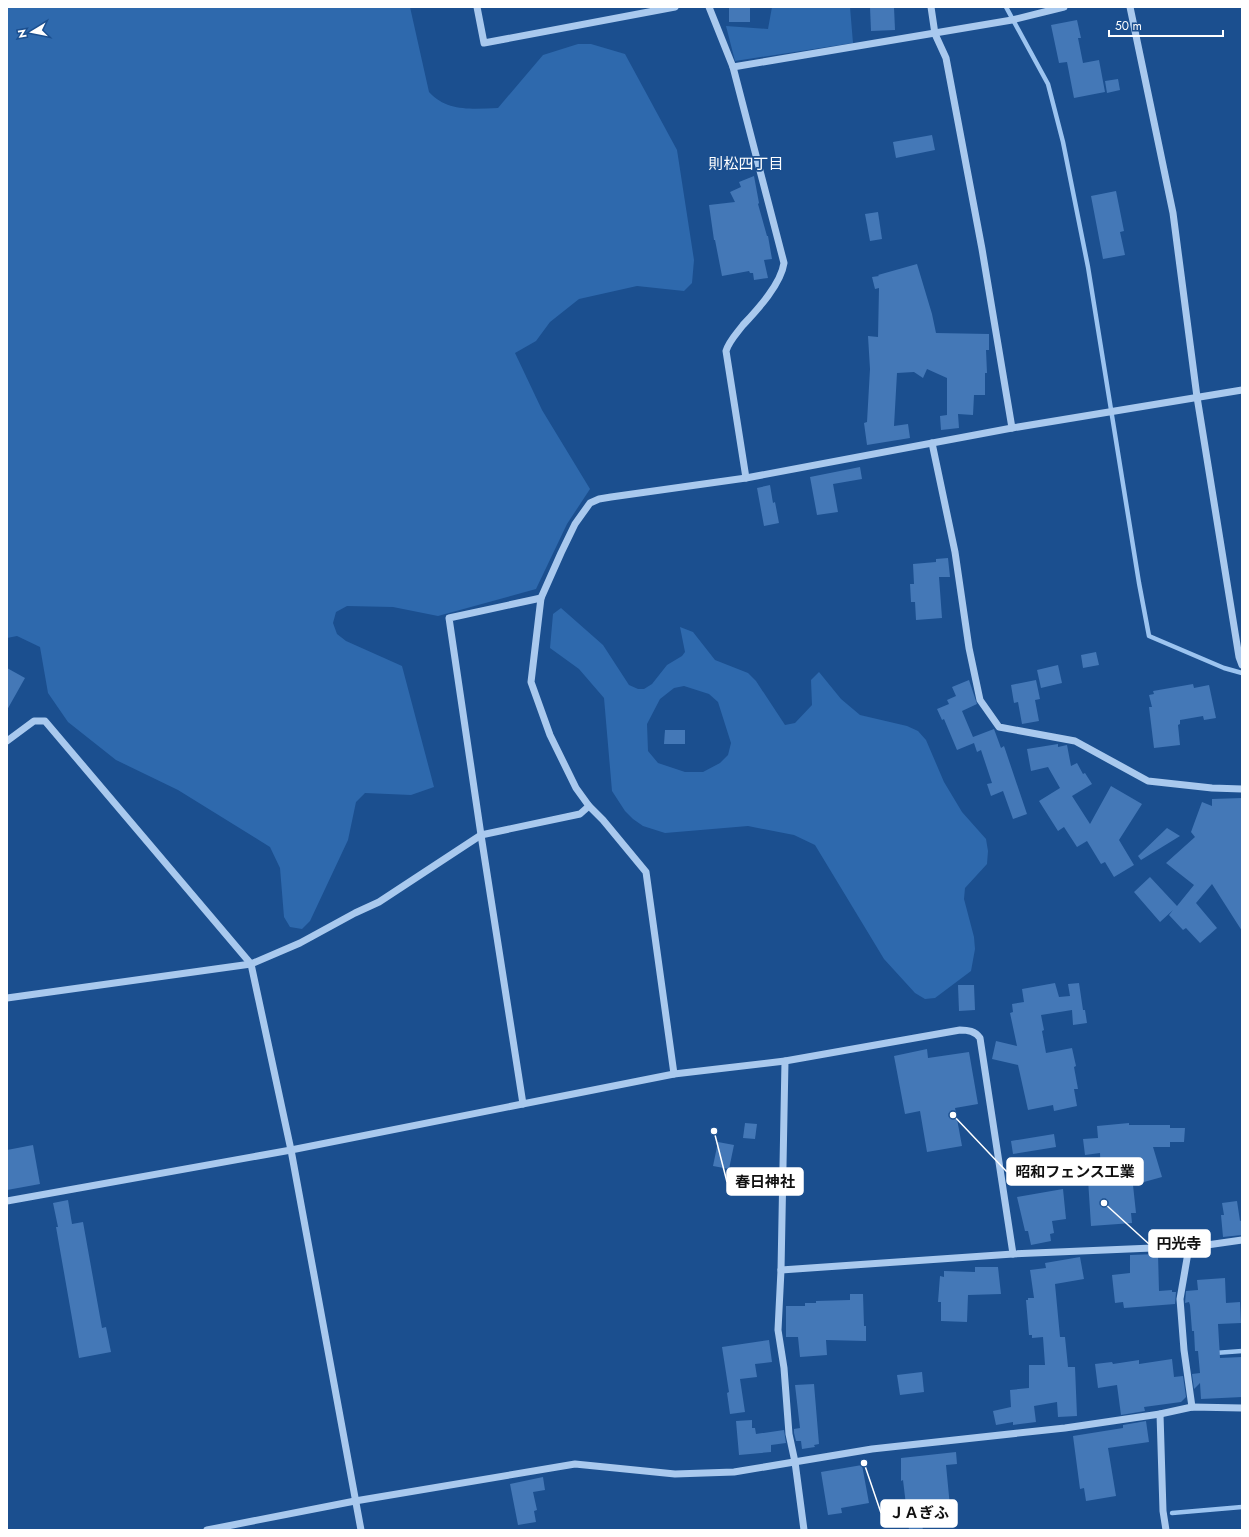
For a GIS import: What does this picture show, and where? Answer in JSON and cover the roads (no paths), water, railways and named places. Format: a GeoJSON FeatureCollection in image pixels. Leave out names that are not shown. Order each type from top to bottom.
{"type":"FeatureCollection","features":[{"type":"Feature","properties":{"kind":"street"},"geometry":{"type":"LineString","coordinates":[[477,7],[484,43],[675,7]]}},
{"type":"Feature","properties":{"kind":"street"},"geometry":{"type":"LineString","coordinates":[[709,7],[733,67],[784,263],[783,270],[776,284],[754,314],[732,339],[726,351],[746,478]]}},
{"type":"Feature","properties":{"kind":"street"},"geometry":{"type":"LineString","coordinates":[[931,7],[935,34],[946,58],[982,250],[1012,428]]}},
{"type":"Feature","properties":{"kind":"street"},"geometry":{"type":"LineString","coordinates":[[733,67],[863,44],[935,34],[1012,20],[1064,7]]}},
{"type":"Feature","properties":{"kind":"street"},"geometry":{"type":"LineString","coordinates":[[1130,7],[1173,213],[1197,398],[1239,656],[1242,665]]}},
{"type":"Feature","properties":{"kind":"street"},"geometry":{"type":"LineString","coordinates":[[674,1074],[646,872],[603,820],[589,806],[576,788],[550,735],[531,682],[541,598],[560,553],[572,530],[590,503],[599,499],[746,478],[1012,428],[1242,390]]}},
{"type":"Feature","properties":{"kind":"street"},"geometry":{"type":"LineString","coordinates":[[932,443],[953,541],[969,648],[980,700],[999,727],[1075,741],[1148,781],[1212,788],[1242,789]]}},
{"type":"Feature","properties":{"kind":"street"},"geometry":{"type":"LineString","coordinates":[[523,1104],[449,618],[541,598]]}},
{"type":"Feature","properties":{"kind":"street"},"geometry":{"type":"LineString","coordinates":[[7,742],[34,721],[45,721],[252,964],[291,1150],[361,1530]]}},
{"type":"Feature","properties":{"kind":"street"},"geometry":{"type":"LineString","coordinates":[[7,998],[252,964],[300,944],[355,913],[379,902],[481,835],[580,814],[589,806]]}},
{"type":"Feature","properties":{"kind":"street"},"geometry":{"type":"LineString","coordinates":[[7,1201],[291,1150],[674,1074],[785,1061],[967,1030],[977,1034],[980,1038],[1013,1254]]}},
{"type":"Feature","properties":{"kind":"street"},"geometry":{"type":"LineString","coordinates":[[785,1061],[781,1270],[778,1330],[784,1368],[789,1434],[795,1462],[804,1530]]}},
{"type":"Feature","properties":{"kind":"street"},"geometry":{"type":"LineString","coordinates":[[781,1270],[1013,1254],[1188,1247],[1242,1240]]}},
{"type":"Feature","properties":{"kind":"street"},"geometry":{"type":"LineString","coordinates":[[1188,1247],[1180,1299],[1184,1350],[1192,1407]]}},
{"type":"Feature","properties":{"kind":"street"},"geometry":{"type":"LineString","coordinates":[[208,1530],[355,1501],[575,1464],[675,1474],[734,1472],[872,1449],[1065,1428],[1160,1414],[1192,1407],[1242,1408]]}},
{"type":"Feature","properties":{"kind":"street"},"geometry":{"type":"LineString","coordinates":[[1160,1414],[1163,1511],[1166,1530]]}},
{"type":"Feature","properties":{"kind":"waterway"},"geometry":{"type":"LineString","coordinates":[[1006,7],[1048,84],[1063,142],[1088,267],[1139,583],[1149,636],[1224,668],[1242,673]]}},
{"type":"Feature","properties":{"kind":"waterway"},"geometry":{"type":"LineString","coordinates":[[1215,1353],[1242,1351]]}},
{"type":"Feature","properties":{"kind":"waterway"},"geometry":{"type":"LineString","coordinates":[[1172,1513],[1242,1507]]}},
{"type":"Feature","properties":{"kind":"place","name":"昭和フェンス工業"},"geometry":{"type":"Point","coordinates":[953,1115]}},
{"type":"Feature","properties":{"kind":"place","name":"春日神社"},"geometry":{"type":"Point","coordinates":[714,1131]}},
{"type":"Feature","properties":{"kind":"place","name":"円光寺"},"geometry":{"type":"Point","coordinates":[1104,1203]}},
{"type":"Feature","properties":{"kind":"place","name":"ＪＡぎふ"},"geometry":{"type":"Point","coordinates":[864,1463]}},
{"type":"Feature","properties":{"kind":"district","name":"則松四丁目"},"geometry":{"type":"Point","coordinates":[746,164]}}]}
